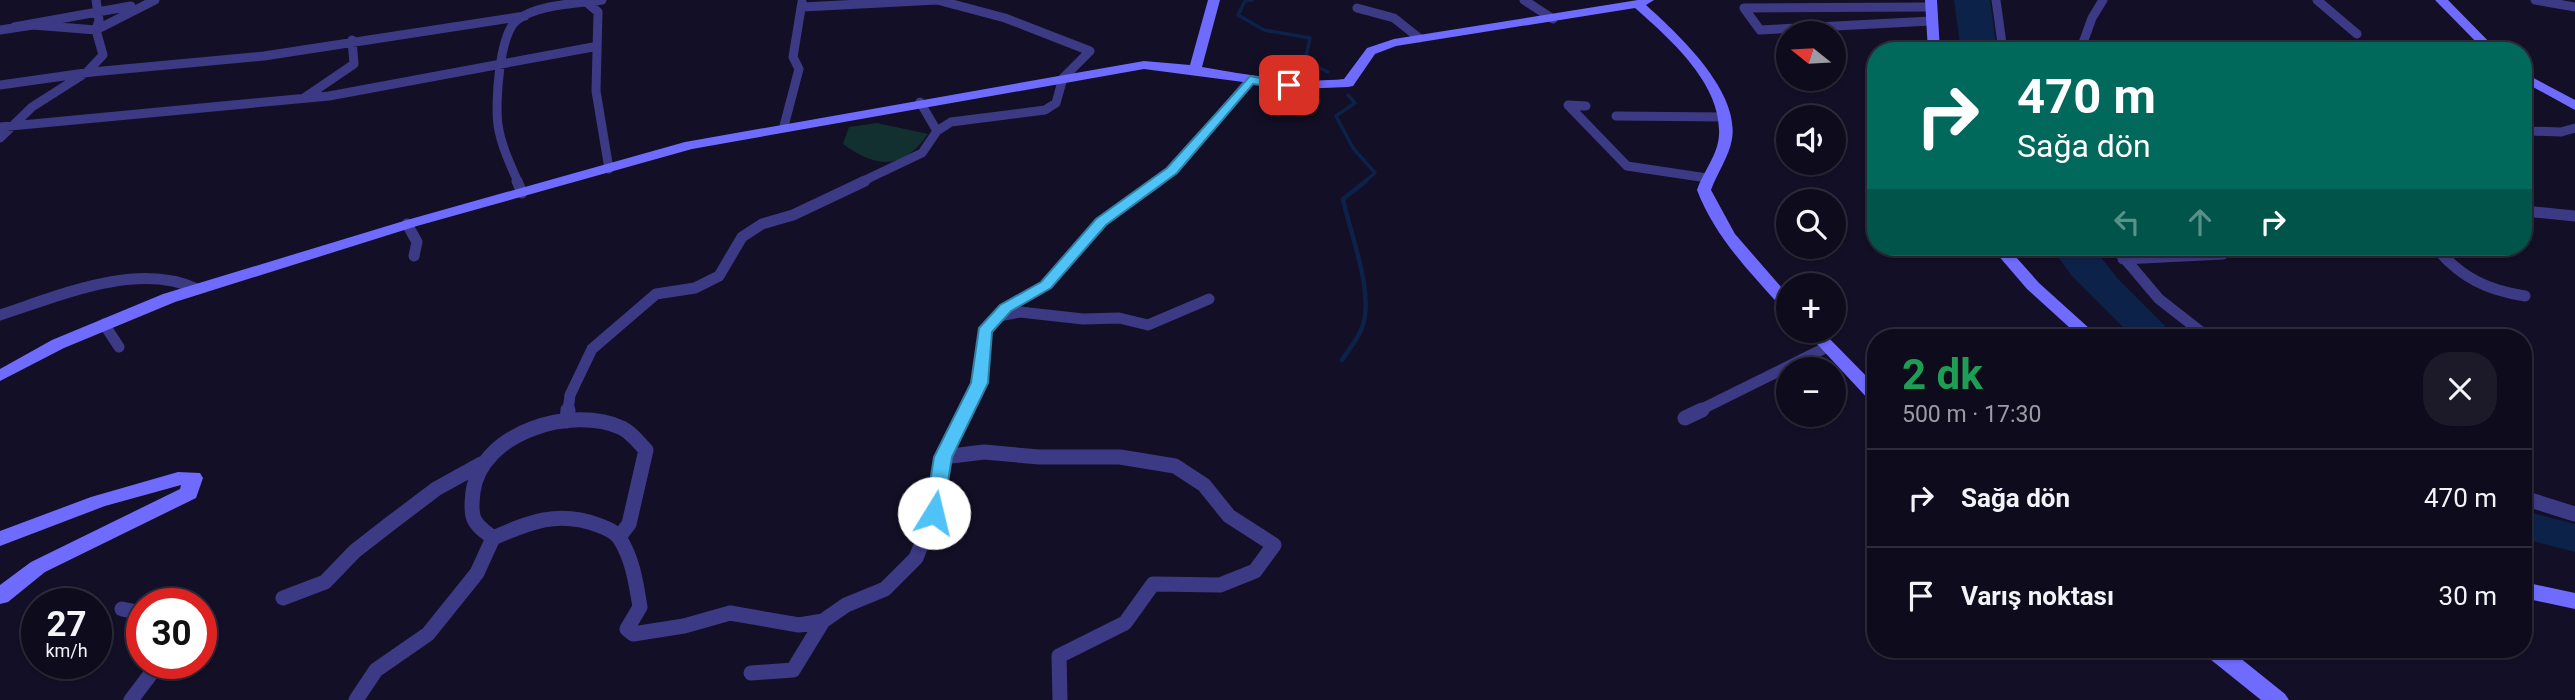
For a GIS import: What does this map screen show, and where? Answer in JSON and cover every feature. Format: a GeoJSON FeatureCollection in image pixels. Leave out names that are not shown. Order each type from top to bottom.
{"type":"FeatureCollection","features":[{"type":"Feature","properties":{"kind":"street"},"geometry":{"type":"LineString","coordinates":[[0,138],[18,124],[33,106],[92,72],[103,55],[96,30],[96,0]]}},
{"type":"Feature","properties":{"kind":"street"},"geometry":{"type":"LineString","coordinates":[[0,85],[92,72],[264,56],[352,40],[525,16],[602,0]]}},
{"type":"Feature","properties":{"kind":"street"},"geometry":{"type":"LineString","coordinates":[[567,421],[570,395],[592,349],[656,294],[695,288],[719,276],[743,237],[762,224],[793,215],[922,153],[937,131],[951,122],[1045,110],[1056,103],[1063,78],[1090,51],[1005,18],[937,0],[802,3],[793,57],[799,69],[785,126]]}},
{"type":"Feature","properties":{"kind":"street"},"geometry":{"type":"LineString","coordinates":[[1195,69],[1214,0]]}},
{"type":"Feature","properties":{"kind":"street"},"geometry":{"type":"LineString","coordinates":[[1524,0],[1553,19]]}},
{"type":"Feature","properties":{"kind":"street"},"geometry":{"type":"LineString","coordinates":[[1996,0],[2002,42]]}},
{"type":"Feature","properties":{"kind":"street"},"geometry":{"type":"LineString","coordinates":[[2084,42],[2103,0]]}},
{"type":"Feature","properties":{"kind":"street"},"geometry":{"type":"LineString","coordinates":[[2317,0],[2357,34]]}},
{"type":"Feature","properties":{"kind":"street"},"geometry":{"type":"LineString","coordinates":[[2441,0],[2483,42]]}},
{"type":"Feature","properties":{"kind":"street"},"geometry":{"type":"LineString","coordinates":[[2535,0],[2575,7]]}},
{"type":"Feature","properties":{"kind":"street"},"geometry":{"type":"LineString","coordinates":[[0,30],[157,1]]}},
{"type":"Feature","properties":{"kind":"street"},"geometry":{"type":"LineString","coordinates":[[14,27],[33,25],[96,30],[125,13],[157,1]]}},
{"type":"Feature","properties":{"kind":"street"},"geometry":{"type":"LineString","coordinates":[[0,376],[58,344],[197,289],[407,224],[690,145],[920,102],[1144,65],[1195,69],[1250,80],[1325,86],[1348,83],[1371,51],[1419,38],[1553,19],[1637,1],[1710,81],[1725,117],[1726,137],[1704,190],[1710,210],[1732,241],[1776,290]]}},
{"type":"Feature","properties":{"kind":"street"},"geometry":{"type":"LineString","coordinates":[[584,2],[598,12],[593,47],[595,107],[609,169]]}},
{"type":"Feature","properties":{"kind":"street"},"geometry":{"type":"LineString","coordinates":[[1776,29],[1760,30],[1744,8],[1931,3],[1933,42]]}},
{"type":"Feature","properties":{"kind":"street"},"geometry":{"type":"LineString","coordinates":[[1357,8],[1394,19],[1419,38]]}},
{"type":"Feature","properties":{"kind":"street"},"geometry":{"type":"LineString","coordinates":[[1820,8],[1835,21]]}},
{"type":"Feature","properties":{"kind":"street"},"geometry":{"type":"LineString","coordinates":[[522,193],[501,145],[495,120],[502,64],[513,23],[525,16]]}},
{"type":"Feature","properties":{"kind":"street"},"geometry":{"type":"LineString","coordinates":[[1846,26],[1931,21]]}},
{"type":"Feature","properties":{"kind":"street"},"geometry":{"type":"LineString","coordinates":[[304,98],[354,64],[352,40]]}},
{"type":"Feature","properties":{"kind":"street"},"geometry":{"type":"LineString","coordinates":[[0,127],[387,88],[593,47]]}},
{"type":"Feature","properties":{"kind":"street"},"geometry":{"type":"LineString","coordinates":[[751,673],[793,670],[823,621],[846,605],[885,589],[916,558],[934,513],[943,457],[979,383],[985,331],[1006,308],[1046,285],[1101,222],[1172,171],[1250,80]]}},
{"type":"Feature","properties":{"kind":"street"},"geometry":{"type":"LineString","coordinates":[[2532,82],[2572,106]]}},
{"type":"Feature","properties":{"kind":"street"},"geometry":{"type":"LineString","coordinates":[[920,102],[937,131]]}},
{"type":"Feature","properties":{"kind":"street"},"geometry":{"type":"LineString","coordinates":[[1586,106],[1568,105],[1600,141],[1628,166],[1707,178]]}},
{"type":"Feature","properties":{"kind":"street"},"geometry":{"type":"LineString","coordinates":[[1616,116],[1725,117]]}},
{"type":"Feature","properties":{"kind":"street"},"geometry":{"type":"LineString","coordinates":[[2532,131],[2561,132],[2575,128]]}},
{"type":"Feature","properties":{"kind":"street"},"geometry":{"type":"LineString","coordinates":[[2532,212],[2575,216]]}},
{"type":"Feature","properties":{"kind":"street"},"geometry":{"type":"LineString","coordinates":[[407,224],[417,242],[414,256]]}},
{"type":"Feature","properties":{"kind":"street"},"geometry":{"type":"LineString","coordinates":[[2008,256],[2033,286],[2082,329]]}},
{"type":"Feature","properties":{"kind":"street"},"geometry":{"type":"LineString","coordinates":[[2121,256],[2159,299],[2197,329]]}},
{"type":"Feature","properties":{"kind":"street"},"geometry":{"type":"LineString","coordinates":[[2123,259],[2183,256]]}},
{"type":"Feature","properties":{"kind":"street"},"geometry":{"type":"LineString","coordinates":[[2443,256],[2464,279],[2494,291],[2525,296]]}},
{"type":"Feature","properties":{"kind":"street"},"geometry":{"type":"LineString","coordinates":[[0,316],[68,293],[140,279],[166,276],[191,283],[197,289]]}},
{"type":"Feature","properties":{"kind":"street"},"geometry":{"type":"LineString","coordinates":[[998,316],[1020,312],[1083,319],[1119,318],[1149,325],[1209,299]]}},
{"type":"Feature","properties":{"kind":"street"},"geometry":{"type":"LineString","coordinates":[[104,324],[119,347]]}},
{"type":"Feature","properties":{"kind":"street"},"geometry":{"type":"LineString","coordinates":[[1824,343],[1867,388]]}},
{"type":"Feature","properties":{"kind":"street"},"geometry":{"type":"LineString","coordinates":[[1685,418],[1827,347]]}},
{"type":"Feature","properties":{"kind":"street"},"geometry":{"type":"LineString","coordinates":[[283,598],[326,582],[355,551],[436,489],[481,464],[494,451],[546,424],[591,420],[623,428],[646,450],[629,524],[619,537]]}},
{"type":"Feature","properties":{"kind":"street"},"geometry":{"type":"LineString","coordinates":[[943,457],[984,452],[1039,457],[1120,457],[1175,466],[1204,485],[1229,516],[1274,545],[1255,571],[1220,586],[1153,584],[1125,623],[1059,656],[1060,700]]}},
{"type":"Feature","properties":{"kind":"street"},"geometry":{"type":"LineString","coordinates":[[481,464],[471,490],[474,518],[493,538]]}},
{"type":"Feature","properties":{"kind":"street"},"geometry":{"type":"LineString","coordinates":[[0,539],[27,527],[151,485],[183,476],[193,478],[189,493],[38,567],[0,596]]}},
{"type":"Feature","properties":{"kind":"street"},"geometry":{"type":"LineString","coordinates":[[2532,501],[2575,514]]}},
{"type":"Feature","properties":{"kind":"street"},"geometry":{"type":"LineString","coordinates":[[356,700],[376,670],[428,634],[477,573],[493,538],[518,527],[555,517],[576,517],[609,529],[619,537],[633,566],[640,607],[627,629],[634,634],[684,626],[730,613],[799,625],[823,621]]}},
{"type":"Feature","properties":{"kind":"street"},"geometry":{"type":"LineString","coordinates":[[2532,592],[2575,601]]}},
{"type":"Feature","properties":{"kind":"street"},"geometry":{"type":"LineString","coordinates":[[122,609],[126,610]]}},
{"type":"Feature","properties":{"kind":"street"},"geometry":{"type":"LineString","coordinates":[[2224,658],[2277,700]]}},
{"type":"Feature","properties":{"kind":"street"},"geometry":{"type":"LineString","coordinates":[[131,700],[147,679]]}},
{"type":"Feature","properties":{"kind":"green space"},"geometry":{"type":"Polygon","coordinates":[[[877,123],[928,134],[909,154],[889,162],[867,158],[843,144],[849,127],[877,123]]]}},
{"type":"Feature","properties":{"kind":"water"},"geometry":{"type":"Polygon","coordinates":[[[1954,0],[1990,0],[1996,42],[1960,42],[1954,0]]]}},
{"type":"Feature","properties":{"kind":"water"},"geometry":{"type":"Polygon","coordinates":[[[2057,256],[2100,256],[2118,279],[2168,329],[2125,329],[2071,275],[2057,256]]]}},
{"type":"Feature","properties":{"kind":"water"},"geometry":{"type":"Polygon","coordinates":[[[2532,513],[2575,524],[2575,552],[2532,541],[2532,513]]]}},
{"type":"Feature","properties":{"kind":"waterway"},"geometry":{"type":"LineString","coordinates":[[1252,0],[1245,1],[1238,15],[1264,30],[1310,38],[1305,61],[1328,72]]}},
{"type":"Feature","properties":{"kind":"waterway"},"geometry":{"type":"LineString","coordinates":[[1348,95],[1355,103],[1336,116],[1353,148],[1375,173],[1364,182]]}},
{"type":"Feature","properties":{"kind":"waterway"},"geometry":{"type":"LineString","coordinates":[[1342,360],[1362,328],[1366,298],[1343,199],[1366,181]]}},
{"type":"Feature","properties":{"kind":"route"},"geometry":{"type":"LineString","coordinates":[[934,513],[943,457],[979,383],[985,331],[1006,308],[1046,285],[1083,246],[1101,222],[1172,171],[1250,80],[1289,85]]}}]}
